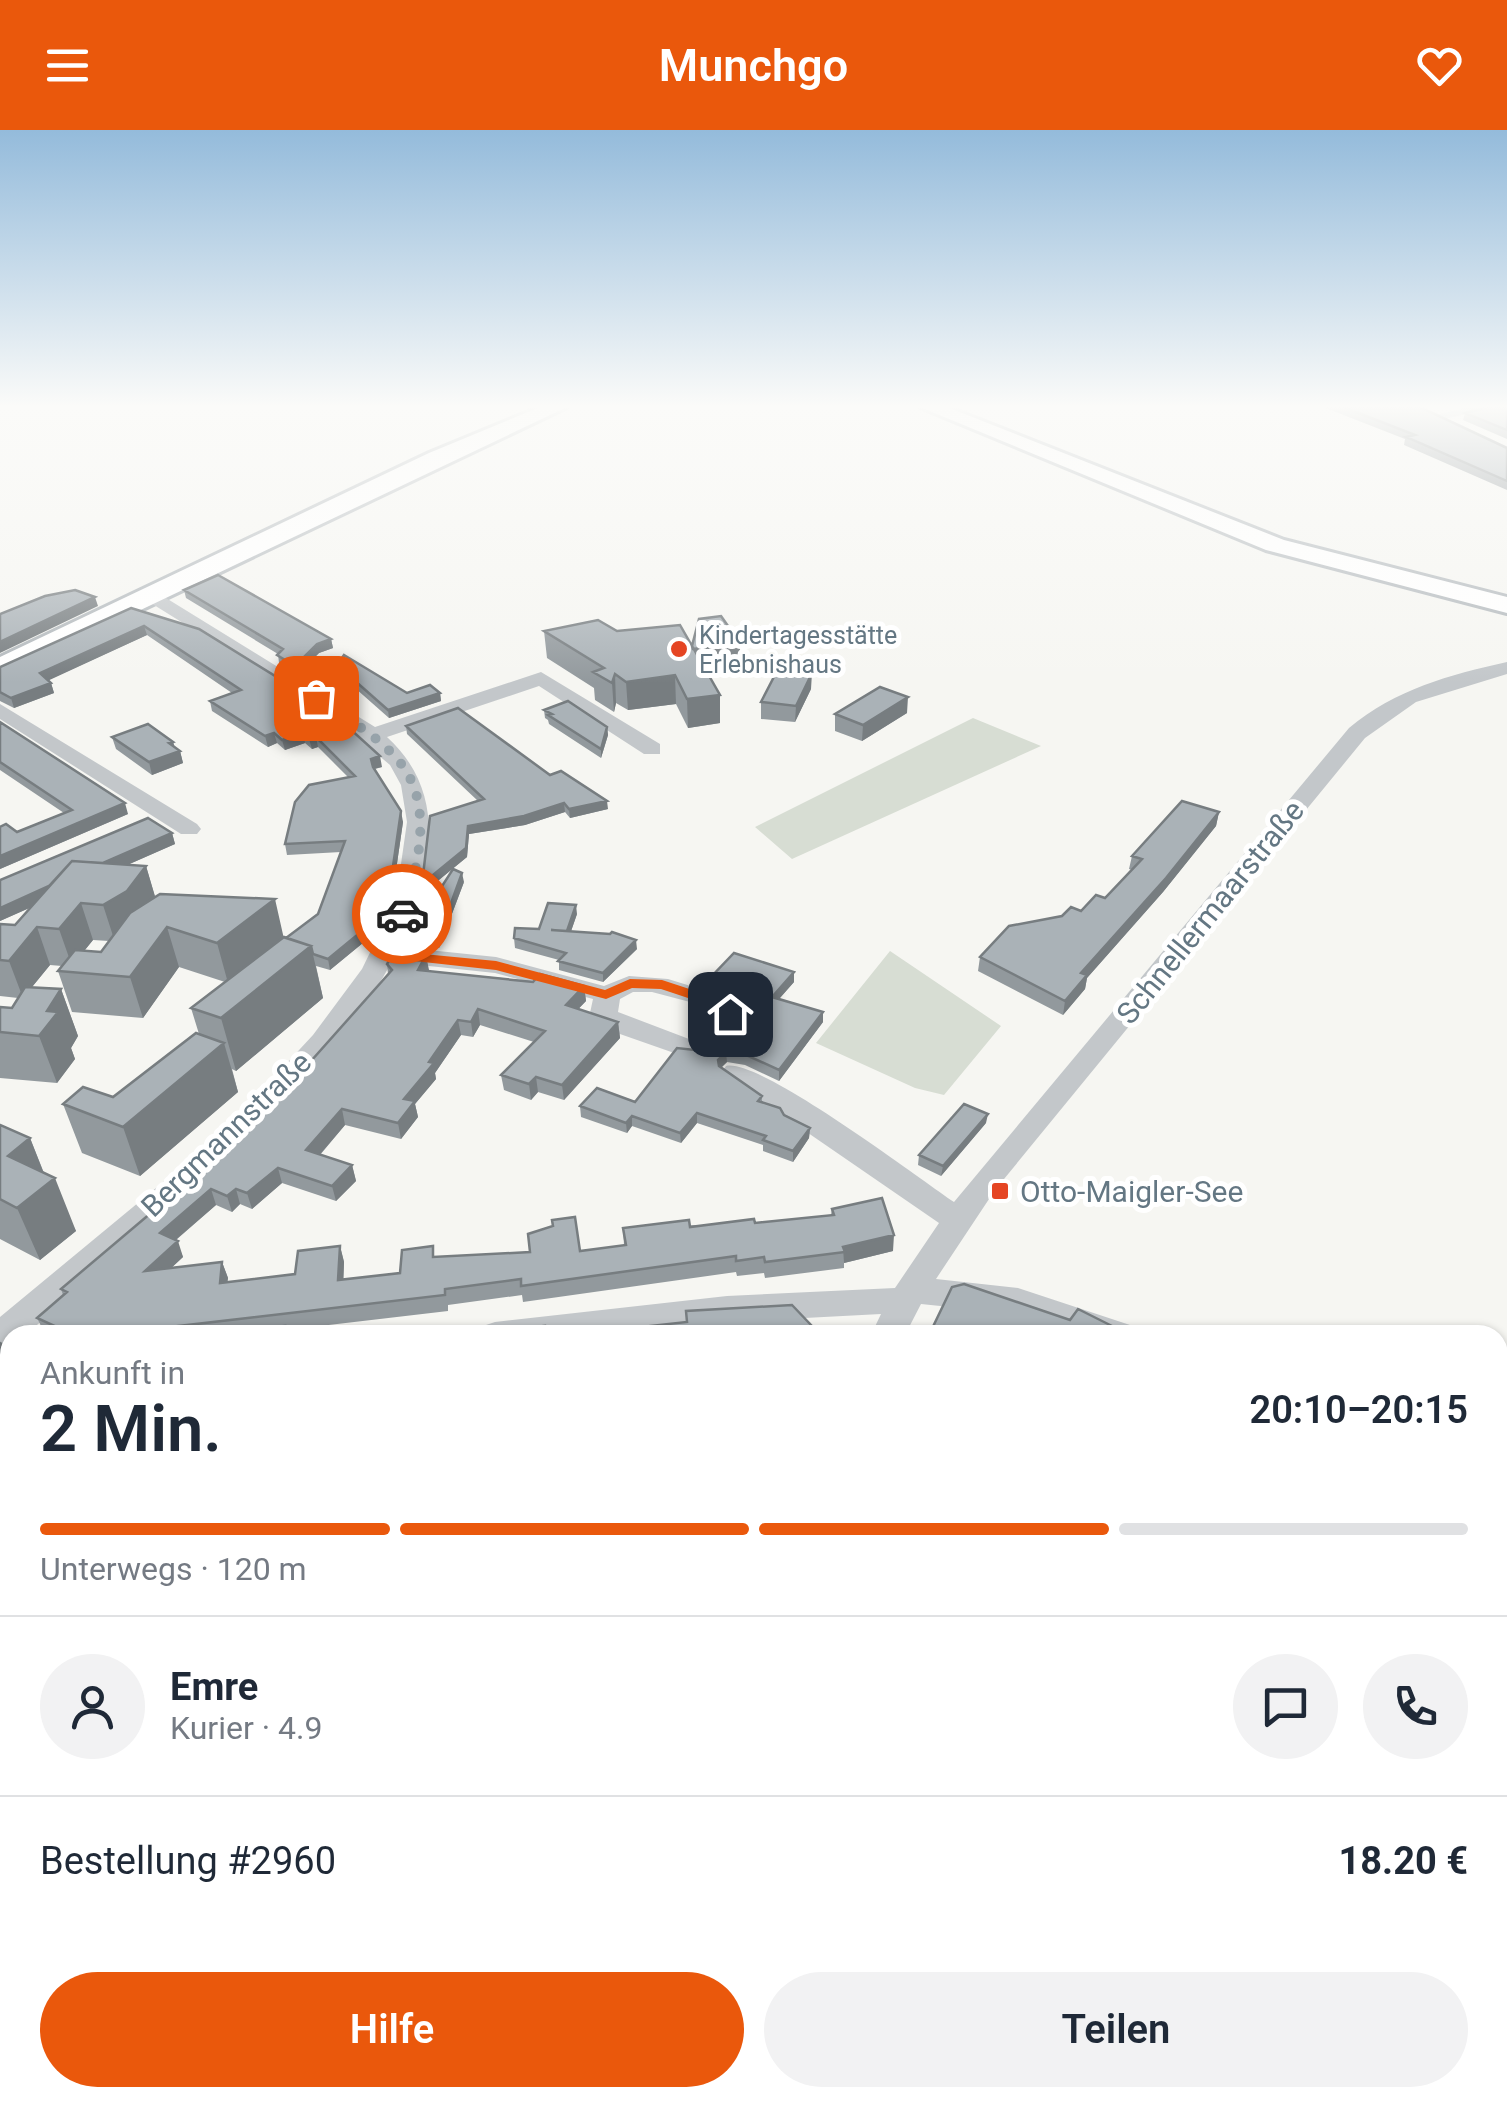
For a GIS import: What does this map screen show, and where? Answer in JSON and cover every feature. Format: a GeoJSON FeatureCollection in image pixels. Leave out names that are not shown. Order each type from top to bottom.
{"type":"FeatureCollection","features":[{"type":"Feature","properties":{"kind":"street"},"geometry":{"type":"LineString","coordinates":[[0,668],[352,499]]}},
{"type":"Feature","properties":{"kind":"street"},"geometry":{"type":"LineString","coordinates":[[1163,499],[1276,544],[1507,605]]}},
{"type":"Feature","properties":{"kind":"street","name":"Bergmannstraße"},"geometry":{"type":"LineString","coordinates":[[13,1325],[188,1175],[293,1077],[358,997],[383,954],[396,931],[417,862],[418,800],[398,760],[370,736],[153,596]]}},
{"type":"Feature","properties":{"kind":"street","name":"Schnellermaarstraße"},"geometry":{"type":"LineString","coordinates":[[893,1325],[956,1219],[1357,733],[1394,703],[1426,689],[1507,668]]}},
{"type":"Feature","properties":{"kind":"street"},"geometry":{"type":"LineString","coordinates":[[370,736],[541,678],[652,749]]}},
{"type":"Feature","properties":{"kind":"street"},"geometry":{"type":"LineString","coordinates":[[6,719],[189,829]]}},
{"type":"Feature","properties":{"kind":"street"},"geometry":{"type":"LineString","coordinates":[[128,827],[164,811]]}},
{"type":"Feature","properties":{"kind":"street"},"geometry":{"type":"LineString","coordinates":[[383,954],[496,965],[606,994]]}},
{"type":"Feature","properties":{"kind":"street"},"geometry":{"type":"LineString","coordinates":[[736,1073],[772,1092],[956,1219]]}},
{"type":"Feature","properties":{"kind":"street"},"geometry":{"type":"LineString","coordinates":[[585,1325],[727,1309],[907,1296],[1002,1295],[1063,1310],[1098,1325]]}},
{"type":"Feature","properties":{"kind":"shaded area"},"geometry":{"type":"Polygon","coordinates":[[[973,718],[1041,746],[792,859],[755,827],[973,718]]]}},
{"type":"Feature","properties":{"kind":"shaded area"},"geometry":{"type":"Polygon","coordinates":[[[890,951],[1001,1026],[944,1095],[915,1088],[816,1043],[890,951]]]}},
{"type":"Feature","properties":{"kind":"building"},"geometry":{"type":"Polygon","coordinates":[[[218,575],[331,639],[317,644],[295,666],[277,655],[283,649],[184,590],[218,575]]]}},
{"type":"Feature","properties":{"kind":"building"},"geometry":{"type":"Polygon","coordinates":[[[75,590],[95,597],[0,642],[0,614],[45,596],[75,590]]]}},
{"type":"Feature","properties":{"kind":"building"},"geometry":{"type":"Polygon","coordinates":[[[131,608],[199,629],[327,708],[380,756],[371,759],[373,767],[401,811],[390,887],[373,922],[328,959],[313,954],[311,946],[286,938],[318,914],[345,841],[285,844],[295,802],[309,785],[355,776],[316,737],[309,739],[303,732],[282,740],[274,733],[265,736],[210,701],[241,690],[144,626],[40,673],[51,683],[11,698],[0,692],[0,667],[131,608]]]}},
{"type":"Feature","properties":{"kind":"building"},"geometry":{"type":"Polygon","coordinates":[[[721,616],[740,643],[693,649],[699,619],[721,616]]]}},
{"type":"Feature","properties":{"kind":"building"},"geometry":{"type":"Polygon","coordinates":[[[598,620],[617,631],[680,625],[720,695],[687,699],[675,675],[626,682],[615,674],[612,683],[593,672],[604,668],[544,631],[598,620]]]}},
{"type":"Feature","properties":{"kind":"building"},"geometry":{"type":"Polygon","coordinates":[[[344,655],[407,693],[430,685],[440,693],[388,710],[337,665],[344,655]]]}},
{"type":"Feature","properties":{"kind":"building"},"geometry":{"type":"Polygon","coordinates":[[[778,669],[812,673],[796,706],[761,702],[778,669]]]}},
{"type":"Feature","properties":{"kind":"building"},"geometry":{"type":"Polygon","coordinates":[[[880,687],[908,697],[863,725],[835,714],[880,687]]]}},
{"type":"Feature","properties":{"kind":"building"},"geometry":{"type":"Polygon","coordinates":[[[568,701],[607,727],[601,749],[544,710],[568,701]]]}},
{"type":"Feature","properties":{"kind":"building"},"geometry":{"type":"Polygon","coordinates":[[[458,708],[550,775],[561,771],[607,801],[569,809],[564,803],[524,816],[468,826],[466,848],[422,884],[430,816],[484,799],[406,726],[458,708]]]}},
{"type":"Feature","properties":{"kind":"building"},"geometry":{"type":"Polygon","coordinates":[[[0,722],[125,803],[0,856],[0,827],[6,824],[17,832],[72,810],[0,762],[0,722]]]}},
{"type":"Feature","properties":{"kind":"building"},"geometry":{"type":"Polygon","coordinates":[[[148,724],[180,751],[149,762],[112,737],[148,724]]]}},
{"type":"Feature","properties":{"kind":"building"},"geometry":{"type":"Polygon","coordinates":[[[1182,801],[1219,812],[1081,973],[1087,975],[1065,1001],[980,957],[1009,926],[1062,916],[1071,907],[1081,911],[1096,895],[1105,898],[1142,859],[1132,856],[1182,801]]]}},
{"type":"Feature","properties":{"kind":"building"},"geometry":{"type":"Polygon","coordinates":[[[148,818],[172,833],[103,863],[72,861],[49,886],[0,908],[0,880],[148,818]]]}},
{"type":"Feature","properties":{"kind":"building"},"geometry":{"type":"Polygon","coordinates":[[[72,861],[146,866],[127,891],[103,905],[81,903],[59,929],[37,927],[9,961],[0,960],[0,924],[15,925],[72,861]]]}},
{"type":"Feature","properties":{"kind":"building"},"geometry":{"type":"Polygon","coordinates":[[[453,869],[462,873],[438,939],[410,936],[453,869]]]}},
{"type":"Feature","properties":{"kind":"building"},"geometry":{"type":"Polygon","coordinates":[[[160,894],[275,899],[217,943],[167,927],[130,977],[58,971],[75,950],[101,952],[130,913],[160,894]]]}},
{"type":"Feature","properties":{"kind":"building"},"geometry":{"type":"Polygon","coordinates":[[[548,903],[576,905],[567,931],[551,930],[610,934],[612,932],[636,940],[603,973],[558,961],[566,953],[514,938],[515,928],[539,929],[548,903]]]}},
{"type":"Feature","properties":{"kind":"building"},"geometry":{"type":"Polygon","coordinates":[[[284,937],[311,946],[221,1018],[191,1008],[284,937]]]}},
{"type":"Feature","properties":{"kind":"building"},"geometry":{"type":"Polygon","coordinates":[[[394,952],[426,955],[418,970],[533,982],[540,974],[584,986],[566,1005],[618,1022],[562,1085],[536,1077],[529,1084],[501,1075],[545,1031],[478,1009],[471,1022],[458,1020],[429,1062],[434,1063],[404,1099],[415,1101],[398,1123],[342,1109],[306,1150],[352,1165],[332,1186],[278,1168],[247,1193],[236,1189],[227,1196],[211,1189],[160,1233],[178,1241],[145,1271],[222,1262],[220,1283],[295,1274],[298,1251],[340,1246],[338,1280],[400,1273],[402,1250],[433,1246],[433,1257],[530,1252],[528,1234],[553,1226],[552,1220],[575,1217],[580,1251],[626,1245],[623,1228],[689,1220],[690,1227],[834,1215],[832,1209],[882,1198],[894,1235],[843,1247],[845,1252],[765,1262],[764,1257],[736,1261],[736,1256],[521,1286],[521,1279],[445,1289],[445,1295],[188,1325],[52,1325],[37,1318],[67,1292],[61,1289],[197,1174],[279,1097],[392,970],[387,964],[394,952]]]}},
{"type":"Feature","properties":{"kind":"building"},"geometry":{"type":"Polygon","coordinates":[[[734,953],[794,972],[772,997],[823,1012],[779,1070],[744,1054],[726,1052],[718,1060],[719,1066],[762,1096],[758,1101],[780,1108],[784,1115],[810,1128],[793,1151],[763,1140],[766,1136],[697,1113],[680,1133],[632,1116],[626,1123],[580,1106],[597,1088],[635,1102],[677,1048],[704,1051],[720,1042],[751,995],[710,978],[734,953]]]}},
{"type":"Feature","properties":{"kind":"building"},"geometry":{"type":"Polygon","coordinates":[[[25,987],[61,989],[47,1011],[58,1012],[39,1036],[0,1032],[0,1007],[12,1008],[25,987]]]}},
{"type":"Feature","properties":{"kind":"building"},"geometry":{"type":"Polygon","coordinates":[[[196,1033],[224,1043],[123,1127],[63,1104],[83,1087],[113,1097],[196,1033]]]}},
{"type":"Feature","properties":{"kind":"building"},"geometry":{"type":"Polygon","coordinates":[[[964,1104],[988,1114],[943,1166],[919,1155],[964,1104]]]}},
{"type":"Feature","properties":{"kind":"building"},"geometry":{"type":"Polygon","coordinates":[[[0,1125],[30,1138],[8,1156],[55,1178],[17,1208],[0,1199],[0,1125]]]}},
{"type":"Feature","properties":{"kind":"building"},"geometry":{"type":"Polygon","coordinates":[[[964,1284],[1070,1320],[1078,1309],[1110,1325],[934,1325],[952,1287],[964,1284]]]}},
{"type":"Feature","properties":{"kind":"building"},"geometry":{"type":"Polygon","coordinates":[[[792,1305],[811,1325],[660,1325],[687,1322],[686,1311],[792,1305]]]}},
{"type":"Feature","properties":{"kind":"way so far"},"geometry":{"type":"LineString","coordinates":[[316,698],[398,760],[418,800],[420,848],[402,914]]}},
{"type":"Feature","properties":{"kind":"place","name":"Kindertagesstätte Erlebnishaus"},"geometry":{"type":"Point","coordinates":[679,649]}},
{"type":"Feature","properties":{"kind":"place","name":"Otto-Maigler-See"},"geometry":{"type":"Point","coordinates":[1000,1191]}},
{"type":"Feature","properties":{"kind":"route"},"geometry":{"type":"LineString","coordinates":[[402,914],[383,954],[496,965],[606,994],[630,984],[662,985],[724,1005],[730,1014]]}}]}
